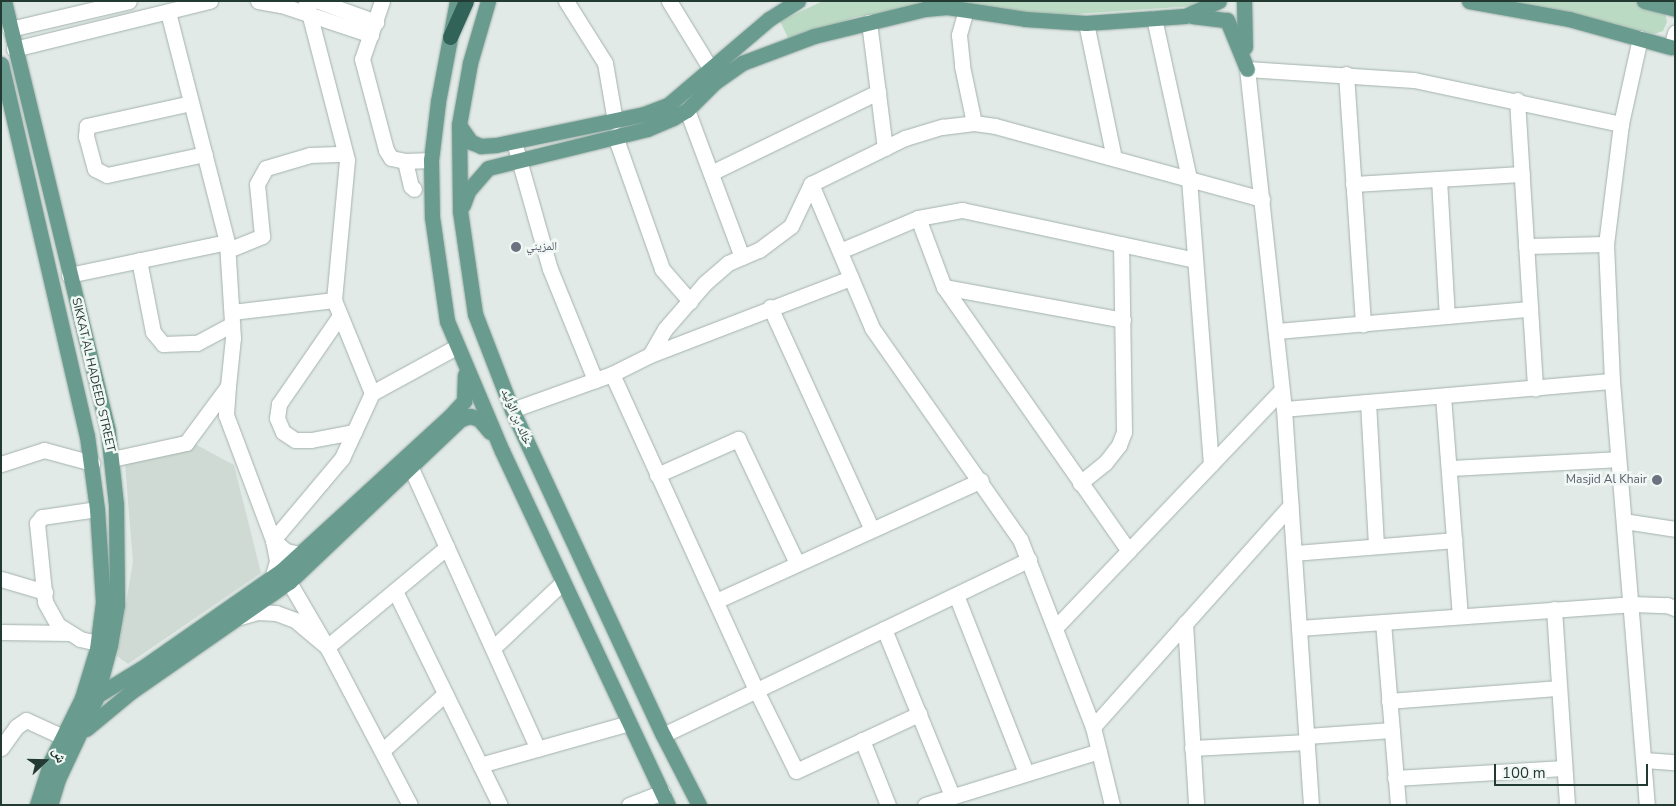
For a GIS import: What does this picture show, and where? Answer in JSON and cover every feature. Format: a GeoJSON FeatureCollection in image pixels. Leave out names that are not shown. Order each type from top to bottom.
{"type":"FeatureCollection","features":[{"type":"Feature","properties":{"kind":"highway"},"geometry":{"type":"LineString","coordinates":[[450,37],[466,1]]}},
{"type":"Feature","properties":{"kind":"main road","name":"SIKKAT AL HADEED STREET"},"geometry":{"type":"LineString","coordinates":[[4,1],[112,459],[118,552],[117,605],[104,644],[79,736],[58,779],[50,805]]}},
{"type":"Feature","properties":{"kind":"main road"},"geometry":{"type":"LineString","coordinates":[[89,698],[142,668],[272,578],[464,401],[466,379],[448,321],[432,217],[431,160],[457,1]]}},
{"type":"Feature","properties":{"kind":"main road","name":"خالد بن الوليد"},"geometry":{"type":"LineString","coordinates":[[488,1],[470,63],[459,126],[460,211],[475,314],[512,410],[663,735],[699,805]]}},
{"type":"Feature","properties":{"kind":"main road"},"geometry":{"type":"LineString","coordinates":[[460,211],[478,176],[488,168],[615,128],[668,105],[778,7],[798,1]]}},
{"type":"Feature","properties":{"kind":"main road"},"geometry":{"type":"LineString","coordinates":[[1185,16],[1219,1]]}},
{"type":"Feature","properties":{"kind":"main road"},"geometry":{"type":"LineString","coordinates":[[1244,1],[1248,69]]}},
{"type":"Feature","properties":{"kind":"main road"},"geometry":{"type":"LineString","coordinates":[[1469,1],[1569,19],[1640,38],[1673,40]]}},
{"type":"Feature","properties":{"kind":"main road"},"geometry":{"type":"LineString","coordinates":[[1644,1],[1675,10]]}},
{"type":"Feature","properties":{"kind":"main road"},"geometry":{"type":"LineString","coordinates":[[459,126],[471,142],[481,146],[615,128],[647,129],[688,110],[715,82],[742,63],[783,45],[925,8],[947,7],[1025,19],[1086,23],[1185,16],[1214,16],[1227,20],[1248,69]]}},
{"type":"Feature","properties":{"kind":"main road","name":"SIKKAT AL HADEED STREET"},"geometry":{"type":"LineString","coordinates":[[1,64],[92,463],[97,509],[104,644]]}},
{"type":"Feature","properties":{"kind":"main road"},"geometry":{"type":"LineString","coordinates":[[456,347],[502,451],[666,799]]}},
{"type":"Feature","properties":{"kind":"main road"},"geometry":{"type":"LineString","coordinates":[[79,736],[132,691],[288,582],[461,419],[470,416],[480,419],[502,451]]}},
{"type":"Feature","properties":{"kind":"main road"},"geometry":{"type":"LineString","coordinates":[[104,644],[112,661],[119,670],[126,672],[142,668]]}},
{"type":"Feature","properties":{"kind":"main road","name":"SIKKAT AL HADEED STREET"},"geometry":{"type":"LineString","coordinates":[[37,805],[63,737],[89,698]]}},
{"type":"Feature","properties":{"kind":"street"},"geometry":{"type":"LineString","coordinates":[[14,49],[210,1]]}},
{"type":"Feature","properties":{"kind":"street"},"geometry":{"type":"LineString","coordinates":[[258,1],[311,6],[374,28]]}},
{"type":"Feature","properties":{"kind":"street"},"geometry":{"type":"LineString","coordinates":[[382,1],[362,59],[386,150],[391,158],[405,161],[431,160]]}},
{"type":"Feature","properties":{"kind":"street"},"geometry":{"type":"LineString","coordinates":[[566,1],[605,63],[615,128],[662,269],[690,301]]}},
{"type":"Feature","properties":{"kind":"street"},"geometry":{"type":"LineString","coordinates":[[669,1],[710,68]]}},
{"type":"Feature","properties":{"kind":"street"},"geometry":{"type":"LineString","coordinates":[[10,29],[122,2]]}},
{"type":"Feature","properties":{"kind":"street"},"geometry":{"type":"LineString","coordinates":[[311,6],[345,154],[334,300],[372,393]]}},
{"type":"Feature","properties":{"kind":"street"},"geometry":{"type":"LineString","coordinates":[[966,10],[959,35],[962,66],[974,123]]}},
{"type":"Feature","properties":{"kind":"street"},"geometry":{"type":"LineString","coordinates":[[168,12],[227,246],[232,318],[226,415],[273,540],[277,561],[272,578]]}},
{"type":"Feature","properties":{"kind":"street"},"geometry":{"type":"LineString","coordinates":[[1154,18],[1189,179],[1211,464]]}},
{"type":"Feature","properties":{"kind":"street"},"geometry":{"type":"LineString","coordinates":[[869,22],[885,148]]}},
{"type":"Feature","properties":{"kind":"street"},"geometry":{"type":"LineString","coordinates":[[1086,23],[1114,158]]}},
{"type":"Feature","properties":{"kind":"street"},"geometry":{"type":"LineString","coordinates":[[1640,38],[1621,124],[1606,244],[1612,381],[1648,805]]}},
{"type":"Feature","properties":{"kind":"street"},"geometry":{"type":"LineString","coordinates":[[1311,805],[1284,410],[1248,69],[1414,80],[1517,100],[1621,124]]}},
{"type":"Feature","properties":{"kind":"street"},"geometry":{"type":"LineString","coordinates":[[1346,74],[1363,324]]}},
{"type":"Feature","properties":{"kind":"street"},"geometry":{"type":"LineString","coordinates":[[711,172],[878,92]]}},
{"type":"Feature","properties":{"kind":"street"},"geometry":{"type":"LineString","coordinates":[[1517,100],[1535,388]]}},
{"type":"Feature","properties":{"kind":"street"},"geometry":{"type":"LineString","coordinates":[[192,103],[87,126],[86,136],[95,169],[100,175],[108,175],[205,154]]}},
{"type":"Feature","properties":{"kind":"street"},"geometry":{"type":"LineString","coordinates":[[688,110],[742,257]]}},
{"type":"Feature","properties":{"kind":"street"},"geometry":{"type":"LineString","coordinates":[[650,355],[665,329],[722,268],[791,226],[811,184],[885,148],[942,127],[974,123],[1114,158],[1262,199]]}},
{"type":"Feature","properties":{"kind":"street"},"geometry":{"type":"LineString","coordinates":[[514,142],[550,269],[595,380]]}},
{"type":"Feature","properties":{"kind":"street"},"geometry":{"type":"LineString","coordinates":[[70,275],[139,260],[227,246],[262,236],[257,184],[266,168],[310,154],[345,154]]}},
{"type":"Feature","properties":{"kind":"street"},"geometry":{"type":"LineString","coordinates":[[405,161],[414,189]]}},
{"type":"Feature","properties":{"kind":"street"},"geometry":{"type":"LineString","coordinates":[[1353,184],[1522,174]]}},
{"type":"Feature","properties":{"kind":"street"},"geometry":{"type":"LineString","coordinates":[[1439,179],[1447,316]]}},
{"type":"Feature","properties":{"kind":"street"},"geometry":{"type":"LineString","coordinates":[[811,184],[872,328],[981,480],[1020,539],[1056,627],[1093,726],[1112,805]]}},
{"type":"Feature","properties":{"kind":"street"},"geometry":{"type":"LineString","coordinates":[[840,252],[918,218],[962,210],[1195,260]]}},
{"type":"Feature","properties":{"kind":"street"},"geometry":{"type":"LineString","coordinates":[[918,218],[944,287],[1128,551]]}},
{"type":"Feature","properties":{"kind":"street"},"geometry":{"type":"LineString","coordinates":[[1080,483],[1105,463],[1119,445],[1124,432],[1121,244]]}},
{"type":"Feature","properties":{"kind":"street"},"geometry":{"type":"LineString","coordinates":[[1526,246],[1606,244]]}},
{"type":"Feature","properties":{"kind":"street"},"geometry":{"type":"LineString","coordinates":[[139,260],[153,332],[162,344],[197,343],[232,318],[334,300]]}},
{"type":"Feature","properties":{"kind":"street"},"geometry":{"type":"LineString","coordinates":[[512,410],[612,374],[650,355],[770,307],[851,278]]}},
{"type":"Feature","properties":{"kind":"street"},"geometry":{"type":"LineString","coordinates":[[944,287],[1123,320]]}},
{"type":"Feature","properties":{"kind":"street"},"geometry":{"type":"LineString","coordinates":[[770,307],[871,528]]}},
{"type":"Feature","properties":{"kind":"street"},"geometry":{"type":"LineString","coordinates":[[1276,331],[1530,308]]}},
{"type":"Feature","properties":{"kind":"street"},"geometry":{"type":"LineString","coordinates":[[340,317],[279,404],[277,418],[283,432],[295,440],[311,440],[354,432]]}},
{"type":"Feature","properties":{"kind":"street"},"geometry":{"type":"LineString","coordinates":[[273,540],[342,458],[372,393],[456,347]]}},
{"type":"Feature","properties":{"kind":"street"},"geometry":{"type":"LineString","coordinates":[[612,374],[756,690],[796,771],[919,714]]}},
{"type":"Feature","properties":{"kind":"street"},"geometry":{"type":"LineString","coordinates":[[1284,410],[1612,381]]}},
{"type":"Feature","properties":{"kind":"street"},"geometry":{"type":"LineString","coordinates":[[112,459],[186,443],[228,386]]}},
{"type":"Feature","properties":{"kind":"street"},"geometry":{"type":"LineString","coordinates":[[1056,627],[1282,390]]}},
{"type":"Feature","properties":{"kind":"street"},"geometry":{"type":"LineString","coordinates":[[1443,396],[1460,616]]}},
{"type":"Feature","properties":{"kind":"street"},"geometry":{"type":"LineString","coordinates":[[1368,402],[1376,546]]}},
{"type":"Feature","properties":{"kind":"street"},"geometry":{"type":"LineString","coordinates":[[657,475],[738,439],[797,563]]}},
{"type":"Feature","properties":{"kind":"street"},"geometry":{"type":"LineString","coordinates":[[2,463],[44,450],[92,463]]}},
{"type":"Feature","properties":{"kind":"street"},"geometry":{"type":"LineString","coordinates":[[1449,468],[1618,459]]}},
{"type":"Feature","properties":{"kind":"street"},"geometry":{"type":"LineString","coordinates":[[411,468],[538,749]]}},
{"type":"Feature","properties":{"kind":"street"},"geometry":{"type":"LineString","coordinates":[[716,601],[871,528],[981,480]]}},
{"type":"Feature","properties":{"kind":"street"},"geometry":{"type":"LineString","coordinates":[[1093,726],[1291,505]]}},
{"type":"Feature","properties":{"kind":"street"},"geometry":{"type":"LineString","coordinates":[[97,509],[42,517],[37,523],[45,602],[58,625],[80,639],[104,644]]}},
{"type":"Feature","properties":{"kind":"street"},"geometry":{"type":"LineString","coordinates":[[1624,521],[1675,529]]}},
{"type":"Feature","properties":{"kind":"street"},"geometry":{"type":"LineString","coordinates":[[273,540],[286,551],[300,554]]}},
{"type":"Feature","properties":{"kind":"street"},"geometry":{"type":"LineString","coordinates":[[1294,553],[1454,540]]}},
{"type":"Feature","properties":{"kind":"street"},"geometry":{"type":"LineString","coordinates":[[327,647],[447,547]]}},
{"type":"Feature","properties":{"kind":"street"},"geometry":{"type":"LineString","coordinates":[[663,735],[1028,560]]}},
{"type":"Feature","properties":{"kind":"street"},"geometry":{"type":"LineString","coordinates":[[1,579],[45,592]]}},
{"type":"Feature","properties":{"kind":"street"},"geometry":{"type":"LineString","coordinates":[[288,582],[327,647],[383,750],[410,805]]}},
{"type":"Feature","properties":{"kind":"street"},"geometry":{"type":"LineString","coordinates":[[493,648],[563,582]]}},
{"type":"Feature","properties":{"kind":"street"},"geometry":{"type":"LineString","coordinates":[[395,591],[500,805]]}},
{"type":"Feature","properties":{"kind":"street"},"geometry":{"type":"LineString","coordinates":[[956,595],[1026,773]]}},
{"type":"Feature","properties":{"kind":"street"},"geometry":{"type":"LineString","coordinates":[[1299,628],[1630,604],[1667,605],[1675,608]]}},
{"type":"Feature","properties":{"kind":"street"},"geometry":{"type":"LineString","coordinates":[[1554,609],[1567,805]]}},
{"type":"Feature","properties":{"kind":"street"},"geometry":{"type":"LineString","coordinates":[[236,618],[257,612],[276,613],[295,620],[327,647]]}},
{"type":"Feature","properties":{"kind":"street"},"geometry":{"type":"LineString","coordinates":[[1383,622],[1398,805]]}},
{"type":"Feature","properties":{"kind":"street"},"geometry":{"type":"LineString","coordinates":[[1185,623],[1196,805]]}},
{"type":"Feature","properties":{"kind":"street"},"geometry":{"type":"LineString","coordinates":[[884,629],[952,796]]}},
{"type":"Feature","properties":{"kind":"street"},"geometry":{"type":"LineString","coordinates":[[1,632],[70,633]]}},
{"type":"Feature","properties":{"kind":"street"},"geometry":{"type":"LineString","coordinates":[[1389,701],[1559,688]]}},
{"type":"Feature","properties":{"kind":"street"},"geometry":{"type":"LineString","coordinates":[[383,750],[445,694]]}},
{"type":"Feature","properties":{"kind":"street"},"geometry":{"type":"LineString","coordinates":[[2,747],[16,728],[26,720],[63,737]]}},
{"type":"Feature","properties":{"kind":"street"},"geometry":{"type":"LineString","coordinates":[[480,765],[629,723]]}},
{"type":"Feature","properties":{"kind":"street"},"geometry":{"type":"LineString","coordinates":[[1192,748],[1392,730]]}},
{"type":"Feature","properties":{"kind":"street"},"geometry":{"type":"LineString","coordinates":[[862,740],[888,805]]}},
{"type":"Feature","properties":{"kind":"street"},"geometry":{"type":"LineString","coordinates":[[924,805],[1099,751]]}},
{"type":"Feature","properties":{"kind":"street"},"geometry":{"type":"LineString","coordinates":[[1644,760],[1675,762]]}},
{"type":"Feature","properties":{"kind":"street"},"geometry":{"type":"LineString","coordinates":[[1395,778],[1564,768]]}},
{"type":"Feature","properties":{"kind":"street"},"geometry":{"type":"LineString","coordinates":[[629,805],[666,799]]}},
{"type":"Feature","properties":{"kind":"shaded area"},"geometry":{"type":"Polygon","coordinates":[[[195,444],[234,465],[261,573],[128,664],[117,656],[133,562],[125,464],[195,444]]]}},
{"type":"Feature","properties":{"kind":"green space"},"geometry":{"type":"Polygon","coordinates":[[[823,1],[1204,1],[1194,6],[1032,17],[933,3],[856,17],[789,40],[780,21],[823,1]]]}},
{"type":"Feature","properties":{"kind":"green space"},"geometry":{"type":"Polygon","coordinates":[[[1512,1],[1631,1],[1657,7],[1665,13],[1667,22],[1663,31],[1654,34],[1512,1]]]}},
{"type":"Feature","properties":{"kind":"place","name":"المزيني"},"geometry":{"type":"Point","coordinates":[516,247]}},
{"type":"Feature","properties":{"kind":"place","name":"Masjid Al Khair"},"geometry":{"type":"Point","coordinates":[1657,480]}}]}
